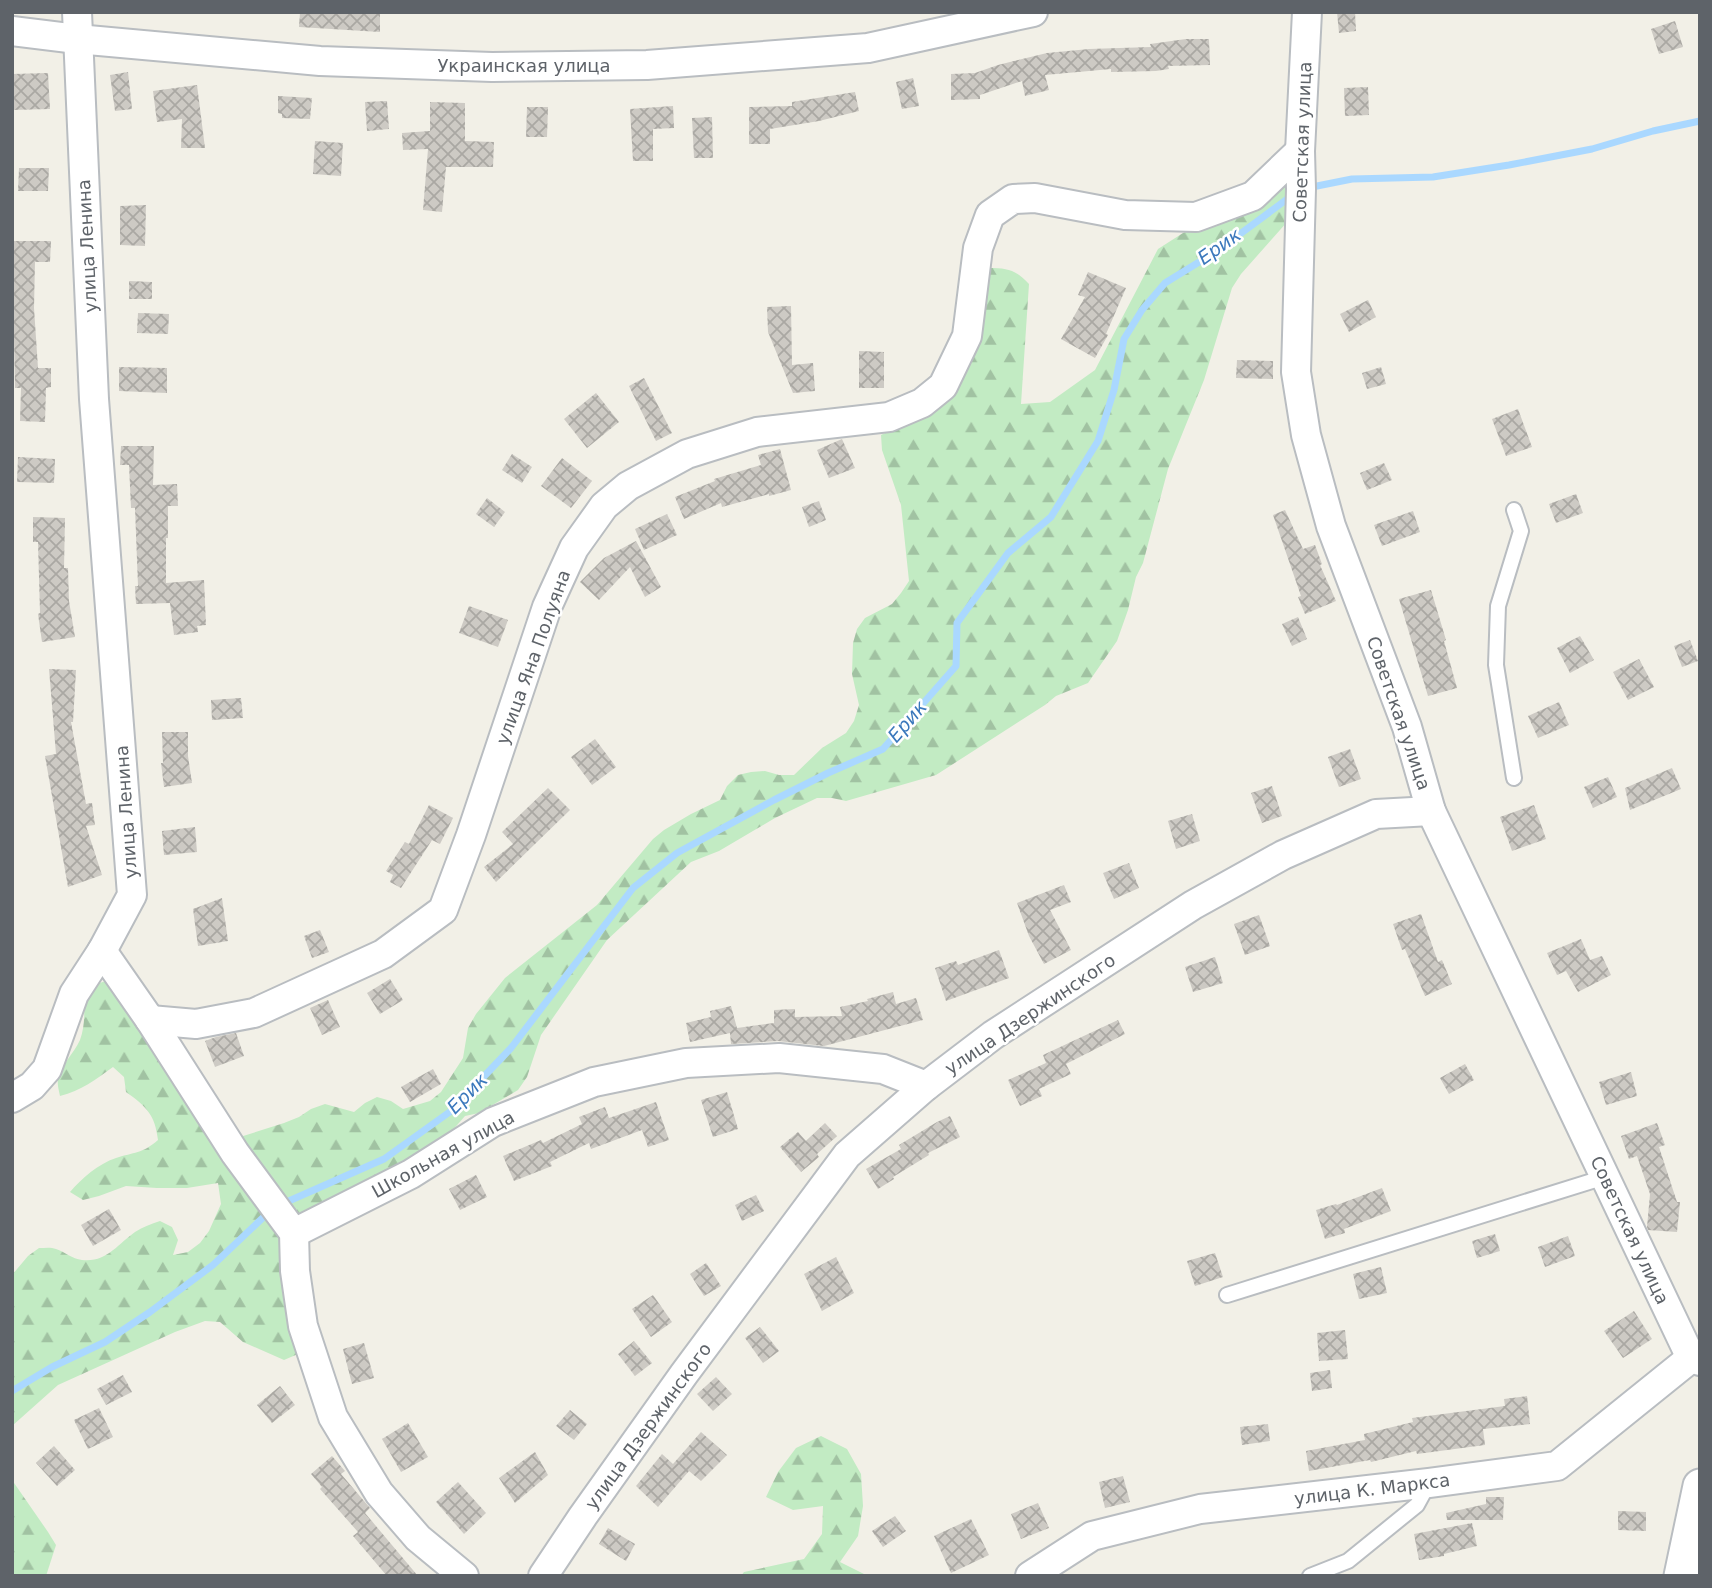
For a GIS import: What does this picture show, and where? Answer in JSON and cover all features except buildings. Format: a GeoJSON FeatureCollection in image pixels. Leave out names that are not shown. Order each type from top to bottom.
{"type":"FeatureCollection","features":[{"type":"Feature","properties":{"kind":"street","name":"Украинская улица"},"geometry":{"type":"LineString","coordinates":[[12,31],[77,26],[320,61],[492,67],[647,65],[868,48],[1033,12]]}},
{"type":"Feature","properties":{"kind":"street","name":"Советская улица"},"geometry":{"type":"LineString","coordinates":[[1307,12],[1300,151],[1296,372],[1306,435],[1331,526],[1407,727],[1431,811],[1695,1359]]}},
{"type":"Feature","properties":{"kind":"street","name":"улица Ленина"},"geometry":{"type":"LineString","coordinates":[[12,1098],[32,1086],[47,1069],[74,994],[102,951],[132,895],[94,399],[77,26]]}},
{"type":"Feature","properties":{"kind":"street","name":"улица Яна Полуяна"},"geometry":{"type":"LineString","coordinates":[[150,1020],[196,1024],[254,1013],[383,954],[443,909],[471,835],[547,607],[574,548],[604,506],[628,486],[687,454],[757,432],[889,417],[922,403],[943,386],[967,336],[978,248],[990,215],[1013,199],[1035,198],[1125,215],[1196,218],[1253,196],[1300,151]]}},
{"type":"Feature","properties":{"kind":"street","name":"улица Дзержинского"},"geometry":{"type":"LineString","coordinates":[[543,1576],[684,1374],[847,1155],[926,1086],[993,1035],[1193,905],[1283,855],[1376,814],[1431,811]]}},
{"type":"Feature","properties":{"kind":"street"},"geometry":{"type":"LineString","coordinates":[[102,951],[150,1020],[235,1153],[294,1233],[295,1271],[303,1325],[333,1418],[379,1493],[418,1538],[464,1576]]}},
{"type":"Feature","properties":{"kind":"street","name":"Школьная улица"},"geometry":{"type":"LineString","coordinates":[[294,1233],[411,1174],[492,1122],[594,1082],[686,1063],[779,1058],[883,1069],[926,1086]]}},
{"type":"Feature","properties":{"kind":"street","name":"улица К. Маркса"},"geometry":{"type":"LineString","coordinates":[[1030,1576],[1092,1536],[1200,1509],[1557,1466],[1695,1359]]}},
{"type":"Feature","properties":{"kind":"street"},"geometry":{"type":"LineString","coordinates":[[1681,1576],[1700,1486]]}},
{"type":"Feature","properties":{"kind":"lane"},"geometry":{"type":"LineString","coordinates":[[1514,510],[1521,531],[1498,606],[1496,665],[1514,778]]}},
{"type":"Feature","properties":{"kind":"lane"},"geometry":{"type":"LineString","coordinates":[[1227,1295],[1605,1177]]}},
{"type":"Feature","properties":{"kind":"lane"},"geometry":{"type":"LineString","coordinates":[[1310,1576],[1348,1561],[1417,1505],[1429,1483]]}},
{"type":"Feature","properties":{"kind":"green space"},"geometry":{"type":"Polygon","coordinates":[[[1294,171],[1288,221],[1232,288],[1204,380],[1168,469],[1143,563],[1136,577],[1117,641],[1088,683],[1056,696],[936,775],[846,801],[817,798],[775,818],[719,851],[691,862],[607,940],[541,1035],[527,1077],[518,1090],[479,1113],[465,1116],[444,1140],[317,1216],[297,1215],[240,1137],[284,1123],[325,1104],[354,1112],[377,1097],[391,1101],[403,1109],[430,1101],[441,1092],[463,1058],[468,1028],[476,1014],[505,978],[597,905],[653,839],[691,814],[720,800],[727,786],[738,775],[765,771],[794,775],[822,748],[846,733],[854,721],[859,705],[852,674],[853,643],[857,629],[865,618],[892,604],[909,581],[901,505],[882,450],[881,435],[939,407],[989,268],[1011,271],[1029,284],[1021,404],[1050,402],[1095,370],[1158,249],[1294,171]]]}},
{"type":"Feature","properties":{"kind":"green space"},"geometry":{"type":"Polygon","coordinates":[[[106,981],[287,1230],[298,1354],[284,1360],[243,1342],[220,1322],[205,1321],[58,1385],[12,1426],[12,1275],[28,1256],[39,1248],[50,1248],[78,1259],[98,1259],[135,1232],[160,1221],[172,1227],[178,1240],[173,1255],[188,1252],[200,1243],[209,1231],[221,1204],[218,1183],[187,1188],[126,1186],[83,1200],[70,1192],[103,1164],[142,1150],[158,1140],[149,1112],[126,1092],[124,1077],[113,1067],[82,1088],[60,1096],[59,1075],[82,1035],[83,996],[93,985],[106,981]]]}},
{"type":"Feature","properties":{"kind":"green space"},"geometry":{"type":"Polygon","coordinates":[[[821,1436],[847,1449],[861,1474],[863,1506],[858,1536],[840,1562],[868,1576],[741,1576],[744,1572],[804,1559],[822,1534],[823,1506],[793,1510],[766,1497],[778,1472],[796,1448],[821,1436]]]}},
{"type":"Feature","properties":{"kind":"green space"},"geometry":{"type":"Polygon","coordinates":[[[12,1480],[56,1545],[46,1576],[12,1576],[12,1480]]]}},
{"type":"Feature","properties":{"kind":"waterway","name":"Ерик"},"geometry":{"type":"LineString","coordinates":[[1307,188],[1352,179],[1433,177],[1509,165],[1592,149],[1653,131],[1700,121]]}},
{"type":"Feature","properties":{"kind":"waterway","name":"Ерик"},"geometry":{"type":"LineString","coordinates":[[282,1204],[384,1159],[451,1111],[511,1048],[633,888],[677,853],[774,800],[883,749],[956,666],[957,623],[1008,553],[1051,517],[1098,441],[1114,390],[1124,339],[1142,310],[1165,283],[1217,251],[1294,194]]}},
{"type":"Feature","properties":{"kind":"waterway","name":"Ерик"},"geometry":{"type":"LineString","coordinates":[[12,1391],[52,1367],[105,1342],[150,1312],[213,1265],[271,1210]]}}]}
